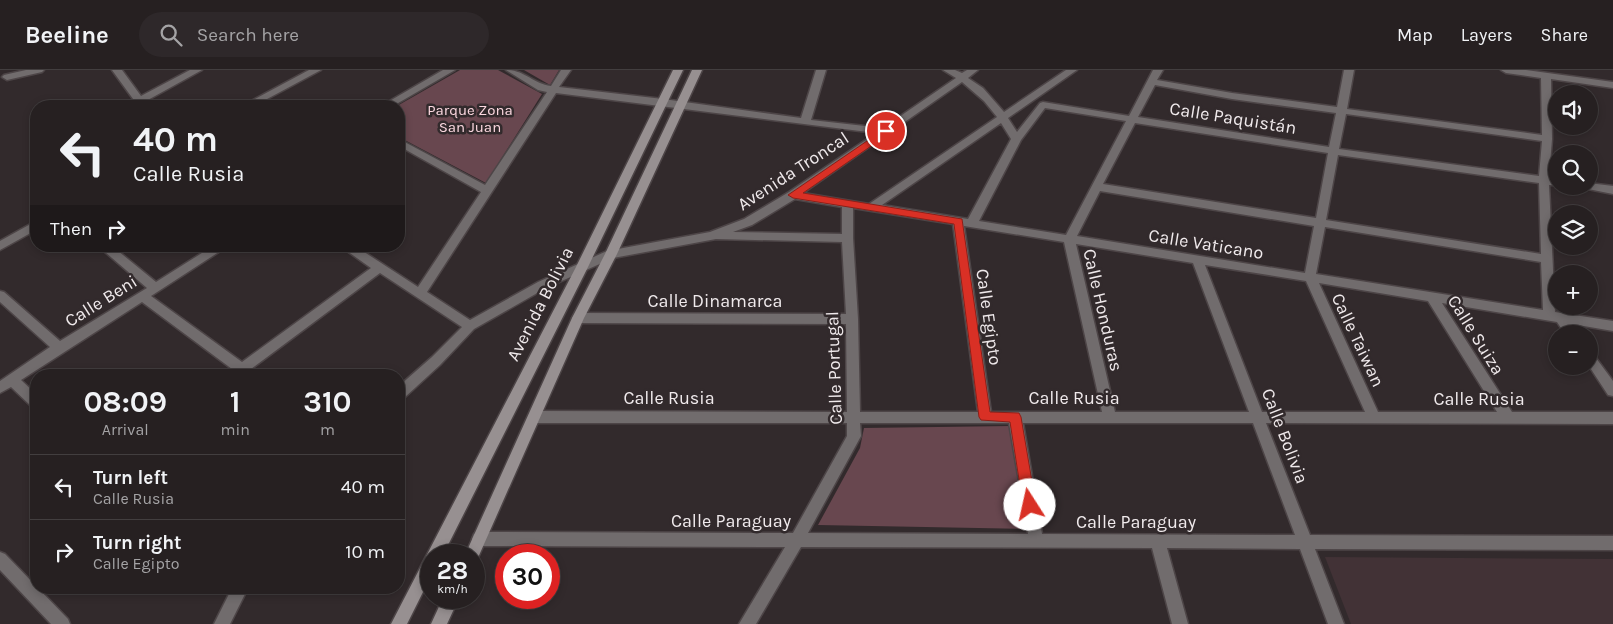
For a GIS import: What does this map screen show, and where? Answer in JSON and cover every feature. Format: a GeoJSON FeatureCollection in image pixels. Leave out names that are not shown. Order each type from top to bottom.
{"type":"FeatureCollection","features":[{"type":"Feature","properties":{"kind":"street"},"geometry":{"type":"LineString","coordinates":[[7,77],[39,70]]}},
{"type":"Feature","properties":{"kind":"street"},"geometry":{"type":"LineString","coordinates":[[117,70],[139,100]]}},
{"type":"Feature","properties":{"kind":"street"},"geometry":{"type":"LineString","coordinates":[[148,100],[197,70]]}},
{"type":"Feature","properties":{"kind":"street"},"geometry":{"type":"LineString","coordinates":[[258,100],[316,70]]}},
{"type":"Feature","properties":{"kind":"street"},"geometry":{"type":"LineString","coordinates":[[397,100],[450,70]]}},
{"type":"Feature","properties":{"kind":"street"},"geometry":{"type":"LineString","coordinates":[[511,70],[541,88],[553,90],[663,102],[804,122],[886,131]]}},
{"type":"Feature","properties":{"kind":"street"},"geometry":{"type":"LineString","coordinates":[[420,294],[566,70]]}},
{"type":"Feature","properties":{"kind":"street","name":"Avenida Bolivia"},"geometry":{"type":"LineString","coordinates":[[440,544],[582,267],[678,70]]}},
{"type":"Feature","properties":{"kind":"street"},"geometry":{"type":"LineString","coordinates":[[477,544],[578,318],[612,254],[698,70]]}},
{"type":"Feature","properties":{"kind":"street"},"geometry":{"type":"LineString","coordinates":[[804,122],[822,70]]}},
{"type":"Feature","properties":{"kind":"street"},"geometry":{"type":"LineString","coordinates":[[948,70],[962,77],[988,97],[1016,138]]}},
{"type":"Feature","properties":{"kind":"street","name":"Avenida Troncal"},"geometry":{"type":"LineString","coordinates":[[405,389],[436,361],[470,326],[542,285],[612,254],[712,236],[748,222],[793,195],[973,70]]}},
{"type":"Feature","properties":{"kind":"street"},"geometry":{"type":"LineString","coordinates":[[972,224],[1016,138],[1072,70]]}},
{"type":"Feature","properties":{"kind":"street"},"geometry":{"type":"LineString","coordinates":[[872,207],[1072,70]]}},
{"type":"Feature","properties":{"kind":"street"},"geometry":{"type":"LineString","coordinates":[[1069,240],[1158,70]]}},
{"type":"Feature","properties":{"kind":"street"},"geometry":{"type":"LineString","coordinates":[[1310,277],[1349,70]]}},
{"type":"Feature","properties":{"kind":"street"},"geometry":{"type":"LineString","coordinates":[[1506,70],[1613,85]]}},
{"type":"Feature","properties":{"kind":"street"},"geometry":{"type":"LineString","coordinates":[[1546,76],[1547,139],[1544,180],[1546,259],[1554,316],[1563,325]]}},
{"type":"Feature","properties":{"kind":"street"},"geometry":{"type":"LineString","coordinates":[[1151,82],[1232,96],[1547,139]]}},
{"type":"Feature","properties":{"kind":"street","name":"Calle Paquistán"},"geometry":{"type":"LineString","coordinates":[[1043,105],[1333,152],[1548,181]]}},
{"type":"Feature","properties":{"kind":"street"},"geometry":{"type":"LineString","coordinates":[[405,145],[488,191]]}},
{"type":"Feature","properties":{"kind":"street"},"geometry":{"type":"LineString","coordinates":[[1097,187],[1546,259]]}},
{"type":"Feature","properties":{"kind":"street"},"geometry":{"type":"LineString","coordinates":[[1598,188],[1613,190]]}},
{"type":"Feature","properties":{"kind":"street","name":"Calle Vaticano"},"geometry":{"type":"LineString","coordinates":[[793,195],[1613,326]]}},
{"type":"Feature","properties":{"kind":"street","name":"Calle Portugal"},"geometry":{"type":"LineString","coordinates":[[747,624],[797,540],[854,436],[852,319],[847,238],[848,203]]}},
{"type":"Feature","properties":{"kind":"street","name":"Calle Egipto"},"geometry":{"type":"LineString","coordinates":[[958,222],[985,417]]}},
{"type":"Feature","properties":{"kind":"street"},"geometry":{"type":"LineString","coordinates":[[0,246],[30,228]]}},
{"type":"Feature","properties":{"kind":"street"},"geometry":{"type":"LineString","coordinates":[[712,236],[847,238]]}},
{"type":"Feature","properties":{"kind":"street","name":"Calle Honduras"},"geometry":{"type":"LineString","coordinates":[[1069,240],[1110,417]]}},
{"type":"Feature","properties":{"kind":"street"},"geometry":{"type":"LineString","coordinates":[[111,252],[155,288]]}},
{"type":"Feature","properties":{"kind":"street","name":"Calle Beni"},"geometry":{"type":"LineString","coordinates":[[0,388],[212,252]]}},
{"type":"Feature","properties":{"kind":"street"},"geometry":{"type":"LineString","coordinates":[[355,252],[470,326]]}},
{"type":"Feature","properties":{"kind":"street","name":"Calle Bolivia"},"geometry":{"type":"LineString","coordinates":[[1198,261],[1336,624]]}},
{"type":"Feature","properties":{"kind":"street"},"geometry":{"type":"LineString","coordinates":[[246,369],[379,268]]}},
{"type":"Feature","properties":{"kind":"street","name":"Calle Taiwan"},"geometry":{"type":"LineString","coordinates":[[1310,277],[1374,418]]}},
{"type":"Feature","properties":{"kind":"street"},"geometry":{"type":"LineString","coordinates":[[0,295],[60,348]]}},
{"type":"Feature","properties":{"kind":"street"},"geometry":{"type":"LineString","coordinates":[[143,296],[236,369]]}},
{"type":"Feature","properties":{"kind":"street","name":"Calle Suiza"},"geometry":{"type":"LineString","coordinates":[[1431,296],[1508,418]]}},
{"type":"Feature","properties":{"kind":"street","name":"Calle Dinamarca"},"geometry":{"type":"LineString","coordinates":[[578,318],[852,319]]}},
{"type":"Feature","properties":{"kind":"street"},"geometry":{"type":"LineString","coordinates":[[1598,370],[1613,391]]}},
{"type":"Feature","properties":{"kind":"street"},"geometry":{"type":"LineString","coordinates":[[12,380],[30,396]]}},
{"type":"Feature","properties":{"kind":"street","name":"Calle Rusia"},"geometry":{"type":"LineString","coordinates":[[535,417],[1613,418]]}},
{"type":"Feature","properties":{"kind":"street"},"geometry":{"type":"LineString","coordinates":[[1015,417],[1036,541]]}},
{"type":"Feature","properties":{"kind":"street","name":"Calle Paraguay"},"geometry":{"type":"LineString","coordinates":[[479,539],[1613,543]]}},
{"type":"Feature","properties":{"kind":"street"},"geometry":{"type":"LineString","coordinates":[[1158,541],[1180,624]]}},
{"type":"Feature","properties":{"kind":"street"},"geometry":{"type":"LineString","coordinates":[[0,559],[30,590]]}},
{"type":"Feature","properties":{"kind":"street"},"geometry":{"type":"LineString","coordinates":[[399,624],[420,583]]}},
{"type":"Feature","properties":{"kind":"street"},"geometry":{"type":"LineString","coordinates":[[33,594],[62,624]]}},
{"type":"Feature","properties":{"kind":"street"},"geometry":{"type":"LineString","coordinates":[[222,624],[237,594]]}},
{"type":"Feature","properties":{"kind":"street"},"geometry":{"type":"LineString","coordinates":[[439,624],[446,609]]}},
{"type":"Feature","properties":{"kind":"shaded area"},"geometry":{"type":"Polygon","coordinates":[[[1325,557],[1613,559],[1613,624],[1351,624],[1325,557]]]}},
{"type":"Feature","properties":{"kind":"green space","name":"Parque Zona San Juan"},"geometry":{"type":"Polygon","coordinates":[[[460,70],[498,70],[542,94],[486,183],[405,140],[405,101],[460,70]]]}},
{"type":"Feature","properties":{"kind":"green space","name":"Parque Zona San Juan"},"geometry":{"type":"Polygon","coordinates":[[[524,70],[559,70],[550,85],[524,70]]]}},
{"type":"Feature","properties":{"kind":"green space"},"geometry":{"type":"Polygon","coordinates":[[[1011,426],[1027,529],[818,525],[860,448],[864,428],[1011,426]]]}},
{"type":"Feature","properties":{"kind":"route"},"geometry":{"type":"LineString","coordinates":[[886,131],[793,195],[958,222],[985,417],[1015,417],[1030,505]]}}]}
